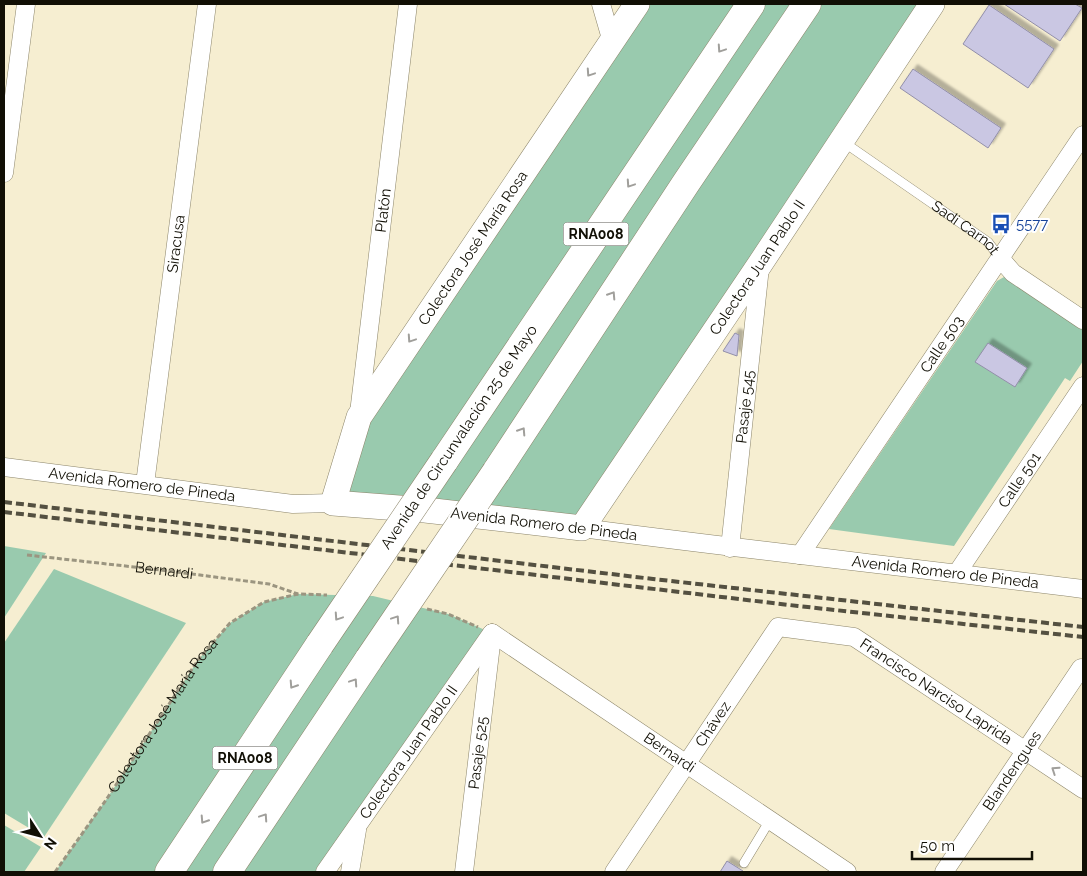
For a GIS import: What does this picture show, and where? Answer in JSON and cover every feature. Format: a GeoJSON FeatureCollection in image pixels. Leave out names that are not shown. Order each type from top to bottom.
{"type":"FeatureCollection","features":[{"type":"Feature","properties":{"kind":"highway","name":"RNA008"},"geometry":{"type":"LineString","coordinates":[[227,872],[807,4]]}},
{"type":"Feature","properties":{"kind":"highway","name":"RNA008"},"geometry":{"type":"LineString","coordinates":[[686,183],[826,4]]}},
{"type":"Feature","properties":{"kind":"highway","name":"Avenida de Circunvalación 25 de Mayo"},"geometry":{"type":"LineString","coordinates":[[170,872],[320,644],[749,5]]}},
{"type":"Feature","properties":{"kind":"main road","name":"Colectora José María Rosa"},"geometry":{"type":"LineString","coordinates":[[333,503],[359,417],[637,4]]}},
{"type":"Feature","properties":{"kind":"main road","name":"Colectora Juan Pablo II"},"geometry":{"type":"LineString","coordinates":[[582,528],[932,4]]}},
{"type":"Feature","properties":{"kind":"main road","name":"Avenida Romero de Pineda"},"geometry":{"type":"LineString","coordinates":[[333,503],[425,510],[582,528]]}},
{"type":"Feature","properties":{"kind":"street"},"geometry":{"type":"LineString","coordinates":[[4,173],[26,4]]}},
{"type":"Feature","properties":{"kind":"street","name":"Siracusa"},"geometry":{"type":"LineString","coordinates":[[146,484],[207,4]]}},
{"type":"Feature","properties":{"kind":"street","name":"Platón"},"geometry":{"type":"LineString","coordinates":[[359,417],[408,4]]}},
{"type":"Feature","properties":{"kind":"street"},"geometry":{"type":"LineString","coordinates":[[601,4],[612,42]]}},
{"type":"Feature","properties":{"kind":"street","name":"Calle 503"},"geometry":{"type":"LineString","coordinates":[[800,554],[1083,135]]}},
{"type":"Feature","properties":{"kind":"street","name":"Sadi Carnot"},"geometry":{"type":"LineString","coordinates":[[1000,258],[1013,273],[1083,320]]}},
{"type":"Feature","properties":{"kind":"street","name":"Pasaje 545"},"geometry":{"type":"LineString","coordinates":[[730,548],[760,264]]}},
{"type":"Feature","properties":{"kind":"street","name":"Calle 501"},"geometry":{"type":"LineString","coordinates":[[957,573],[1083,386]]}},
{"type":"Feature","properties":{"kind":"street","name":"Avenida Romero de Pineda"},"geometry":{"type":"LineString","coordinates":[[4,467],[293,504],[333,503]]}},
{"type":"Feature","properties":{"kind":"street","name":"Avenida Romero de Pineda"},"geometry":{"type":"LineString","coordinates":[[582,528],[730,548],[800,554],[1083,589]]}},
{"type":"Feature","properties":{"kind":"street","name":"Francisco Narciso Laprida"},"geometry":{"type":"LineString","coordinates":[[778,627],[854,637],[1083,789]]}},
{"type":"Feature","properties":{"kind":"street","name":"Chávez"},"geometry":{"type":"LineString","coordinates":[[614,872],[778,627]]}},
{"type":"Feature","properties":{"kind":"street","name":"Bernardi"},"geometry":{"type":"LineString","coordinates":[[492,633],[848,872]]}},
{"type":"Feature","properties":{"kind":"street","name":"Colectora Juan Pablo II"},"geometry":{"type":"LineString","coordinates":[[325,872],[492,633]]}},
{"type":"Feature","properties":{"kind":"street","name":"Pasaje 525"},"geometry":{"type":"LineString","coordinates":[[464,872],[492,633]]}},
{"type":"Feature","properties":{"kind":"street","name":"Blandengues"},"geometry":{"type":"LineString","coordinates":[[944,872],[1081,668]]}},
{"type":"Feature","properties":{"kind":"street"},"geometry":{"type":"LineString","coordinates":[[350,872],[358,825]]}},
{"type":"Feature","properties":{"kind":"lane","name":"Sadi Carnot"},"geometry":{"type":"LineString","coordinates":[[842,140],[988,242],[1000,258]]}},
{"type":"Feature","properties":{"kind":"lane"},"geometry":{"type":"LineString","coordinates":[[744,863],[770,820]]}},
{"type":"Feature","properties":{"kind":"path","name":"Bernardi"},"geometry":{"type":"LineString","coordinates":[[27,555],[269,584],[298,594]]}},
{"type":"Feature","properties":{"kind":"path","name":"Colectora José María Rosa"},"geometry":{"type":"LineString","coordinates":[[55,872],[106,800],[198,660],[230,623],[264,602],[298,594]]}},
{"type":"Feature","properties":{"kind":"green space"},"geometry":{"type":"Polygon","coordinates":[[[637,4],[932,4],[582,528],[333,503],[359,417],[637,4]]]}},
{"type":"Feature","properties":{"kind":"green space"},"geometry":{"type":"Polygon","coordinates":[[[1004,277],[1083,330],[1083,361],[1070,381],[1065,378],[954,546],[829,529],[997,281],[1004,277]]]}},
{"type":"Feature","properties":{"kind":"green space"},"geometry":{"type":"Polygon","coordinates":[[[4,546],[46,553],[4,618],[4,546]]]}},
{"type":"Feature","properties":{"kind":"green space"},"geometry":{"type":"Polygon","coordinates":[[[54,569],[186,623],[44,837],[4,813],[4,643],[54,569]]]}},
{"type":"Feature","properties":{"kind":"green space"},"geometry":{"type":"Polygon","coordinates":[[[298,594],[373,596],[448,614],[492,633],[325,872],[55,872],[106,800],[198,660],[230,623],[264,602],[298,594]]]}},
{"type":"Feature","properties":{"kind":"green space"},"geometry":{"type":"Polygon","coordinates":[[[4,825],[41,847],[24,872],[4,872],[4,825]]]}},
{"type":"Feature","properties":{"kind":"building"},"geometry":{"type":"Polygon","coordinates":[[[1004,4],[1075,4],[1082,8],[1060,41],[1004,4]]]}},
{"type":"Feature","properties":{"kind":"building"},"geometry":{"type":"Polygon","coordinates":[[[989,5],[1054,49],[1028,88],[963,44],[989,5]]]}},
{"type":"Feature","properties":{"kind":"building"},"geometry":{"type":"Polygon","coordinates":[[[913,69],[1001,128],[988,148],[900,88],[913,69]]]}},
{"type":"Feature","properties":{"kind":"building"},"geometry":{"type":"Polygon","coordinates":[[[735,333],[739,335],[737,356],[723,351],[735,333]]]}},
{"type":"Feature","properties":{"kind":"building"},"geometry":{"type":"Polygon","coordinates":[[[988,343],[1027,368],[1015,387],[975,362],[988,343]]]}},
{"type":"Feature","properties":{"kind":"building"},"geometry":{"type":"Polygon","coordinates":[[[727,861],[743,871],[720,872],[727,861]]]}},
{"type":"Feature","properties":{"kind":"railway"},"geometry":{"type":"LineString","coordinates":[[4,502],[653,579],[1083,627]]}},
{"type":"Feature","properties":{"kind":"railway"},"geometry":{"type":"LineString","coordinates":[[4,512],[798,606],[1083,637]]}},
{"type":"Feature","properties":{"kind":"place","name":"5577"},"geometry":{"type":"Point","coordinates":[1001,224]}}]}
